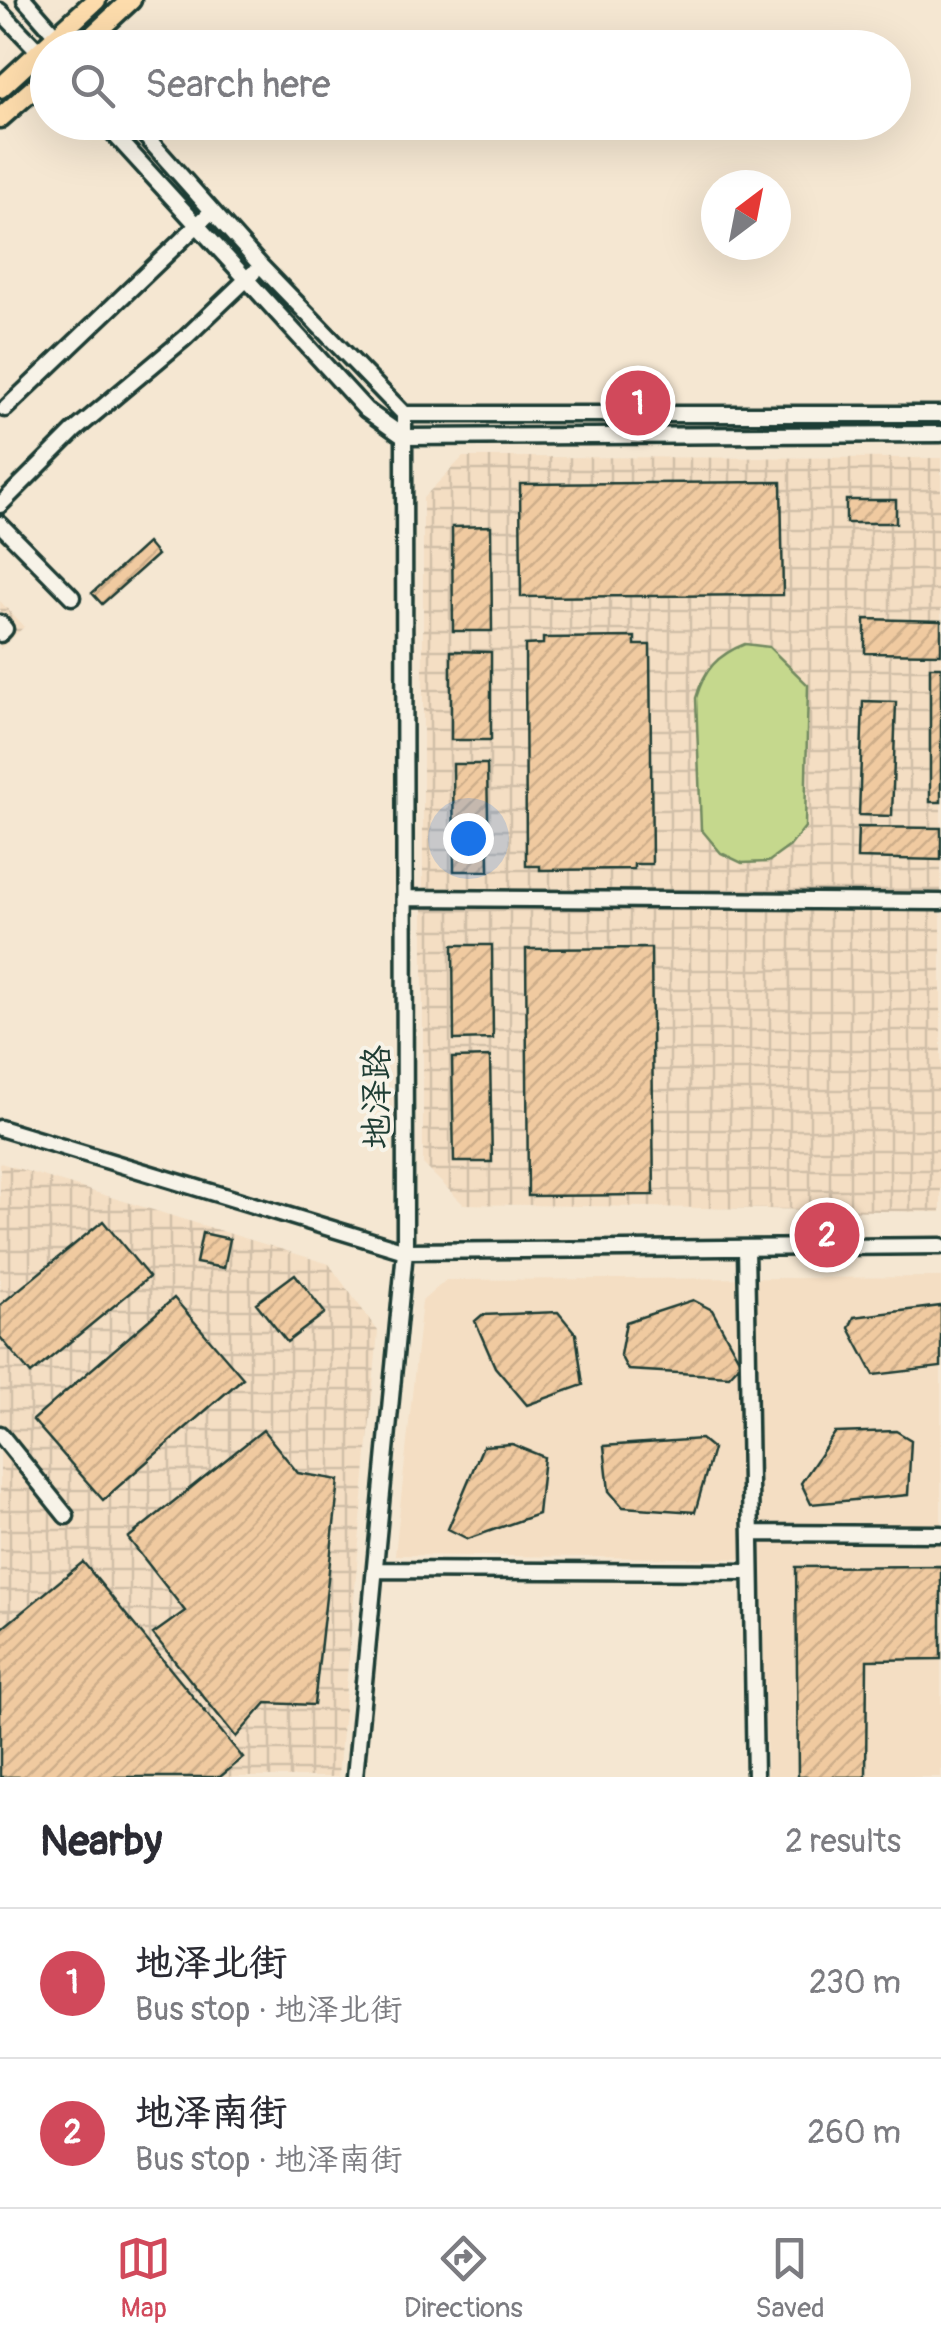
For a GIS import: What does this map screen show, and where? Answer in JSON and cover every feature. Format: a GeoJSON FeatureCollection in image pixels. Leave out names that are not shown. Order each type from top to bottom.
{"type":"FeatureCollection","features":[{"type":"Feature","properties":{"kind":"main road"},"geometry":{"type":"LineString","coordinates":[[72,30],[96,0]]}},
{"type":"Feature","properties":{"kind":"main road"},"geometry":{"type":"LineString","coordinates":[[98,30],[130,0]]}},
{"type":"Feature","properties":{"kind":"main road"},"geometry":{"type":"LineString","coordinates":[[0,88],[30,66]]}},
{"type":"Feature","properties":{"kind":"main road"},"geometry":{"type":"LineString","coordinates":[[0,118],[30,92]]}},
{"type":"Feature","properties":{"kind":"street"},"geometry":{"type":"LineString","coordinates":[[25,0],[51,30]]}},
{"type":"Feature","properties":{"kind":"street"},"geometry":{"type":"LineString","coordinates":[[0,11],[30,43]]}},
{"type":"Feature","properties":{"kind":"street"},"geometry":{"type":"LineString","coordinates":[[119,140],[366,410],[404,438],[941,434]]}},
{"type":"Feature","properties":{"kind":"street"},"geometry":{"type":"LineString","coordinates":[[149,140],[261,266],[404,414],[941,414]]}},
{"type":"Feature","properties":{"kind":"street"},"geometry":{"type":"LineString","coordinates":[[5,409],[212,212]]}},
{"type":"Feature","properties":{"kind":"street"},"geometry":{"type":"LineString","coordinates":[[0,505],[74,431],[185,338],[261,266]]}},
{"type":"Feature","properties":{"kind":"street","name":"地泽路"},"geometry":{"type":"LineString","coordinates":[[356,1777],[405,1251],[404,414]]}},
{"type":"Feature","properties":{"kind":"street"},"geometry":{"type":"LineString","coordinates":[[0,524],[72,597]]}},
{"type":"Feature","properties":{"kind":"street"},"geometry":{"type":"LineString","coordinates":[[0,623],[5,629],[0,634]]}},
{"type":"Feature","properties":{"kind":"street"},"geometry":{"type":"LineString","coordinates":[[407,898],[941,902]]}},
{"type":"Feature","properties":{"kind":"street"},"geometry":{"type":"LineString","coordinates":[[0,1128],[405,1251],[941,1246]]}},
{"type":"Feature","properties":{"kind":"street"},"geometry":{"type":"LineString","coordinates":[[746,1248],[755,1777]]}},
{"type":"Feature","properties":{"kind":"street"},"geometry":{"type":"LineString","coordinates":[[0,1434],[66,1516]]}},
{"type":"Feature","properties":{"kind":"street"},"geometry":{"type":"LineString","coordinates":[[750,1533],[941,1534]]}},
{"type":"Feature","properties":{"kind":"street"},"geometry":{"type":"LineString","coordinates":[[377,1570],[751,1572]]}},
{"type":"Feature","properties":{"kind":"shaded area"},"geometry":{"type":"Polygon","coordinates":[[[463,457],[941,458],[941,1212],[463,1204],[423,1164],[423,498],[463,457]]]}},
{"type":"Feature","properties":{"kind":"shaded area"},"geometry":{"type":"Polygon","coordinates":[[[0,601],[24,627],[0,649],[0,601]]]}},
{"type":"Feature","properties":{"kind":"shaded area"},"geometry":{"type":"Polygon","coordinates":[[[0,1163],[329,1264],[378,1331],[338,1777],[0,1777],[0,1163]]]}},
{"type":"Feature","properties":{"kind":"shaded area"},"geometry":{"type":"Polygon","coordinates":[[[941,1277],[941,1777],[767,1777],[761,1559],[395,1555],[422,1301],[446,1280],[941,1277]]]}},
{"type":"Feature","properties":{"kind":"green space"},"geometry":{"type":"Polygon","coordinates":[[[745,644],[769,647],[808,685],[805,827],[790,846],[768,862],[742,863],[721,853],[701,829],[696,698],[713,665],[745,644]]]}},
{"type":"Feature","properties":{"kind":"building"},"geometry":{"type":"Polygon","coordinates":[[[781,482],[783,595],[521,597],[520,484],[781,482]]]}},
{"type":"Feature","properties":{"kind":"building"},"geometry":{"type":"Polygon","coordinates":[[[846,500],[896,500],[896,523],[846,523],[846,500]]]}},
{"type":"Feature","properties":{"kind":"building"},"geometry":{"type":"Polygon","coordinates":[[[491,526],[492,631],[453,631],[452,527],[491,526]]]}},
{"type":"Feature","properties":{"kind":"building"},"geometry":{"type":"Polygon","coordinates":[[[147,543],[157,555],[102,604],[92,593],[147,543]]]}},
{"type":"Feature","properties":{"kind":"building"},"geometry":{"type":"Polygon","coordinates":[[[865,619],[941,621],[941,654],[865,653],[865,619]]]}},
{"type":"Feature","properties":{"kind":"building"},"geometry":{"type":"Polygon","coordinates":[[[635,637],[635,645],[650,645],[652,864],[634,864],[634,869],[540,870],[540,866],[526,866],[525,645],[543,644],[543,638],[635,637]]]}},
{"type":"Feature","properties":{"kind":"building"},"geometry":{"type":"Polygon","coordinates":[[[451,651],[491,652],[491,740],[451,740],[451,651]]]}},
{"type":"Feature","properties":{"kind":"building"},"geometry":{"type":"Polygon","coordinates":[[[930,667],[941,667],[941,802],[930,802],[930,667]]]}},
{"type":"Feature","properties":{"kind":"building"},"geometry":{"type":"Polygon","coordinates":[[[863,701],[896,702],[892,816],[859,815],[863,701]]]}},
{"type":"Feature","properties":{"kind":"building"},"geometry":{"type":"Polygon","coordinates":[[[453,764],[487,764],[489,871],[454,871],[453,764]]]}},
{"type":"Feature","properties":{"kind":"building"},"geometry":{"type":"Polygon","coordinates":[[[858,827],[941,828],[941,860],[857,858],[858,827]]]}},
{"type":"Feature","properties":{"kind":"building"},"geometry":{"type":"Polygon","coordinates":[[[453,945],[492,945],[493,1039],[454,1040],[453,945]]]}},
{"type":"Feature","properties":{"kind":"building"},"geometry":{"type":"Polygon","coordinates":[[[651,948],[654,1195],[528,1196],[526,949],[651,948]]]}},
{"type":"Feature","properties":{"kind":"building"},"geometry":{"type":"Polygon","coordinates":[[[490,1057],[492,1162],[454,1162],[452,1058],[490,1057]]]}},
{"type":"Feature","properties":{"kind":"building"},"geometry":{"type":"Polygon","coordinates":[[[103,1221],[149,1277],[31,1374],[0,1337],[0,1305],[103,1221]]]}},
{"type":"Feature","properties":{"kind":"building"},"geometry":{"type":"Polygon","coordinates":[[[202,1233],[230,1239],[224,1268],[196,1263],[202,1233]]]}},
{"type":"Feature","properties":{"kind":"building"},"geometry":{"type":"Polygon","coordinates":[[[295,1274],[325,1313],[287,1342],[256,1303],[295,1274]]]}},
{"type":"Feature","properties":{"kind":"building"},"geometry":{"type":"Polygon","coordinates":[[[174,1298],[243,1378],[103,1500],[33,1420],[174,1298]]]}},
{"type":"Feature","properties":{"kind":"building"},"geometry":{"type":"Polygon","coordinates":[[[693,1300],[712,1310],[741,1363],[729,1376],[628,1370],[620,1355],[626,1322],[693,1300]]]}},
{"type":"Feature","properties":{"kind":"building"},"geometry":{"type":"Polygon","coordinates":[[[941,1306],[941,1367],[874,1375],[849,1328],[854,1317],[941,1306]]]}},
{"type":"Feature","properties":{"kind":"building"},"geometry":{"type":"Polygon","coordinates":[[[558,1312],[576,1334],[583,1385],[527,1405],[495,1367],[475,1321],[482,1315],[558,1312]]]}},
{"type":"Feature","properties":{"kind":"building"},"geometry":{"type":"Polygon","coordinates":[[[263,1430],[298,1473],[339,1480],[314,1705],[266,1703],[236,1737],[153,1634],[185,1611],[128,1538],[263,1430]]]}},
{"type":"Feature","properties":{"kind":"building"},"geometry":{"type":"Polygon","coordinates":[[[896,1431],[911,1440],[908,1495],[811,1504],[801,1483],[835,1433],[896,1431]]]}},
{"type":"Feature","properties":{"kind":"building"},"geometry":{"type":"Polygon","coordinates":[[[701,1439],[713,1449],[695,1512],[623,1507],[609,1491],[604,1446],[701,1439]]]}},
{"type":"Feature","properties":{"kind":"building"},"geometry":{"type":"Polygon","coordinates":[[[512,1444],[544,1457],[538,1514],[468,1539],[448,1529],[483,1446],[512,1444]]]}},
{"type":"Feature","properties":{"kind":"building"},"geometry":{"type":"Polygon","coordinates":[[[83,1562],[243,1758],[220,1777],[0,1777],[0,1630],[83,1562]]]}},
{"type":"Feature","properties":{"kind":"building"},"geometry":{"type":"Polygon","coordinates":[[[941,1566],[941,1659],[867,1660],[866,1777],[798,1777],[796,1567],[941,1566]]]}},
{"type":"Feature","properties":{"kind":"place","name":"地泽北街"},"geometry":{"type":"Point","coordinates":[638,403]}},
{"type":"Feature","properties":{"kind":"place","name":"地泽南街"},"geometry":{"type":"Point","coordinates":[827,1235]}}]}
